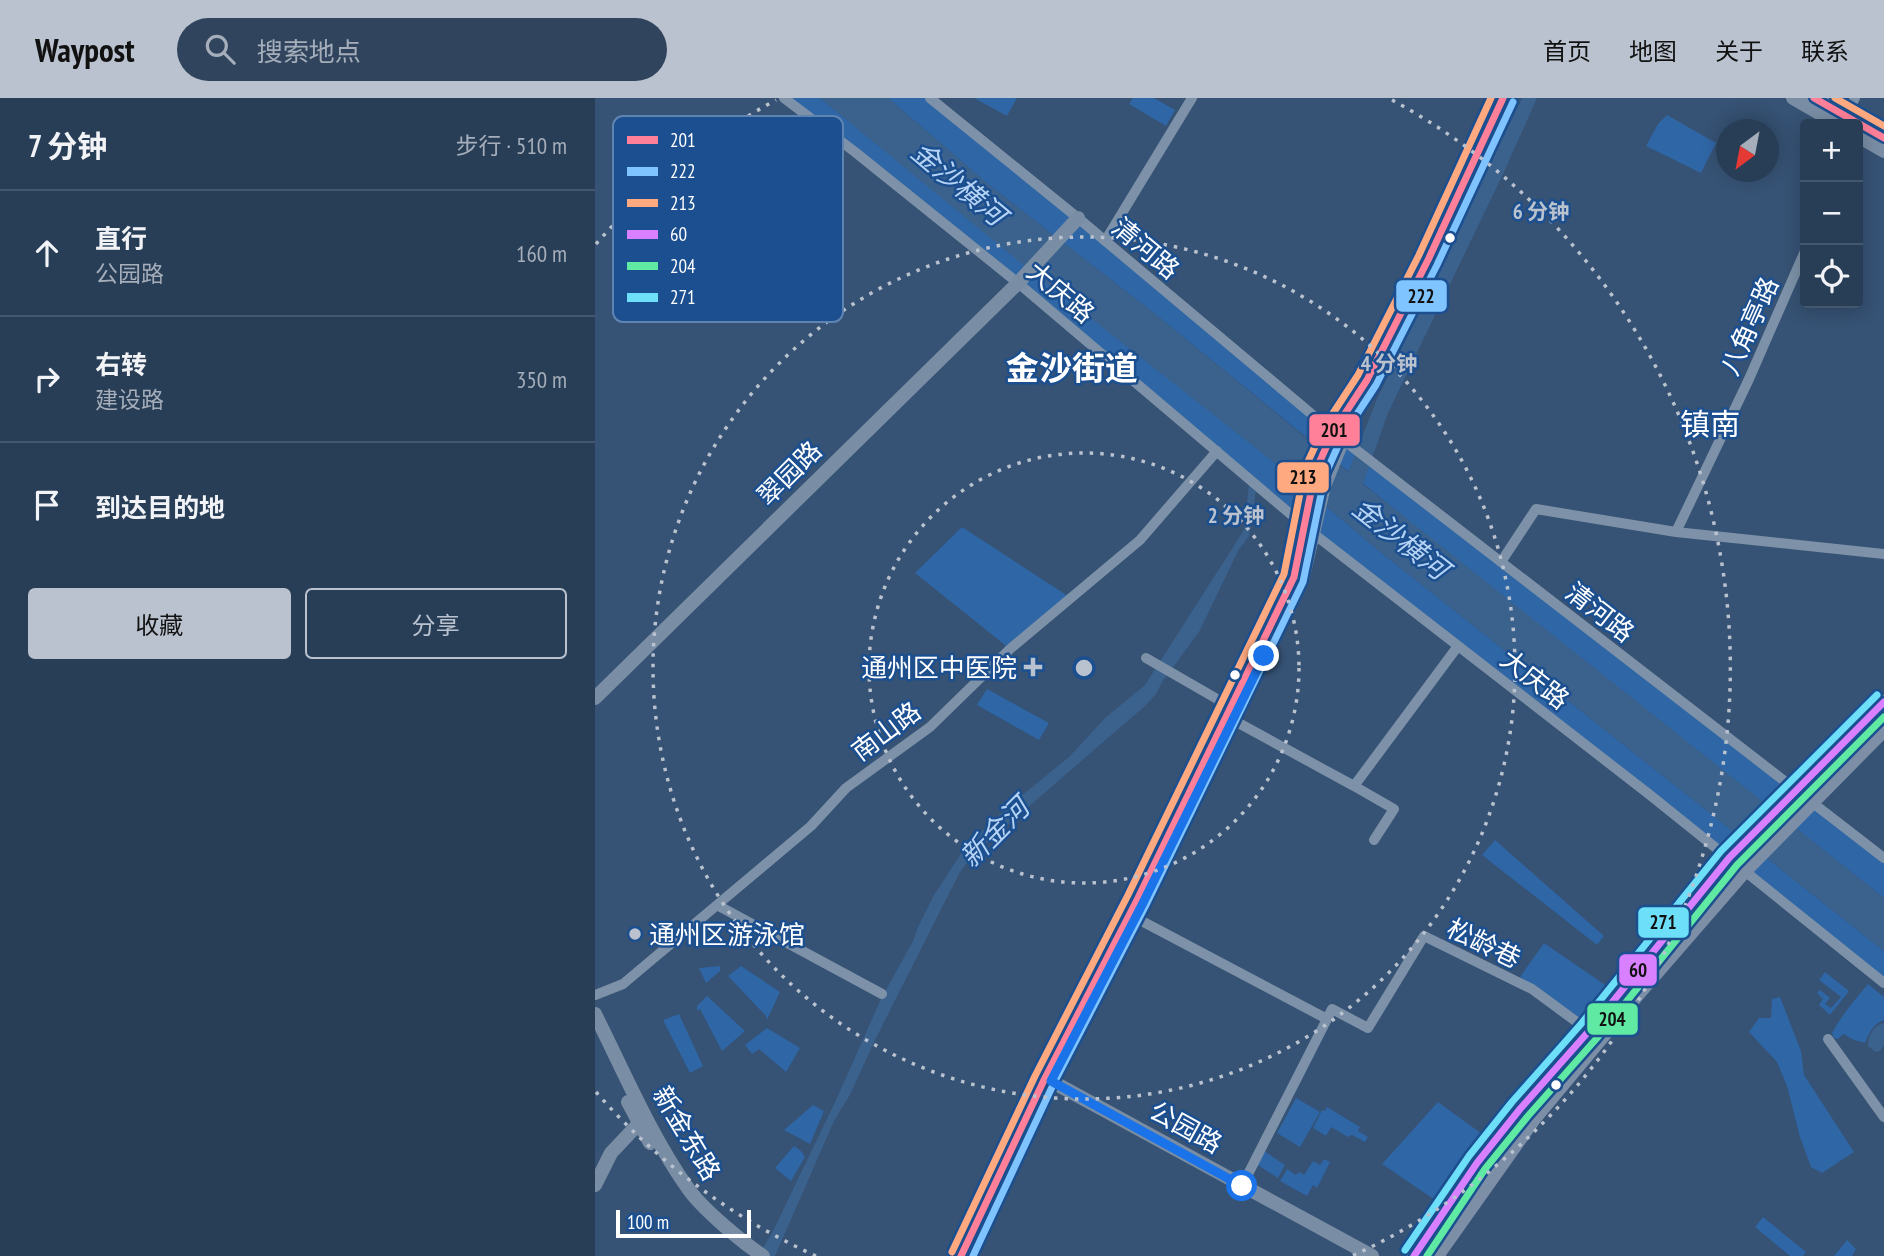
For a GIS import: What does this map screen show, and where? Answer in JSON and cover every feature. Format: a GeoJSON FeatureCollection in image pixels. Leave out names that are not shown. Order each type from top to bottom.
{"type":"FeatureCollection","features":[{"type":"Feature","properties":{"kind":"main road"},"geometry":{"type":"LineString","coordinates":[[1414,1256],[1477,1163],[1520,1109],[1589,1031],[1729,858],[1884,702]]}},
{"type":"Feature","properties":{"kind":"main road"},"geometry":{"type":"LineString","coordinates":[[1437,1256],[1534,1119],[1745,871],[1884,730]]}},
{"type":"Feature","properties":{"kind":"street","name":"大庆路"},"geometry":{"type":"LineString","coordinates":[[784,98],[808,116]]}},
{"type":"Feature","properties":{"kind":"street","name":"清河路"},"geometry":{"type":"LineString","coordinates":[[930,98],[1338,436],[1814,803]]}},
{"type":"Feature","properties":{"kind":"street"},"geometry":{"type":"LineString","coordinates":[[1105,241],[1192,98]]}},
{"type":"Feature","properties":{"kind":"street"},"geometry":{"type":"LineString","coordinates":[[961,1256],[1044,1080],[1302,580],[1310,530],[1338,436],[1428,260],[1503,98]]}},
{"type":"Feature","properties":{"kind":"street"},"geometry":{"type":"LineString","coordinates":[[1793,98],[1836,119]]}},
{"type":"Feature","properties":{"kind":"street"},"geometry":{"type":"LineString","coordinates":[[1814,98],[1838,119]]}},
{"type":"Feature","properties":{"kind":"street"},"geometry":{"type":"LineString","coordinates":[[1844,119],[1855,98]]}},
{"type":"Feature","properties":{"kind":"street"},"geometry":{"type":"LineString","coordinates":[[1863,134],[1884,138]]}},
{"type":"Feature","properties":{"kind":"street"},"geometry":{"type":"LineString","coordinates":[[1863,136],[1884,151]]}},
{"type":"Feature","properties":{"kind":"street","name":"大庆路"},"geometry":{"type":"LineString","coordinates":[[843,143],[1018,283],[1310,530],[1745,871]]}},
{"type":"Feature","properties":{"kind":"street","name":"翠园路"},"geometry":{"type":"LineString","coordinates":[[595,698],[1018,283],[1078,218]]}},
{"type":"Feature","properties":{"kind":"street","name":"八角亭路"},"geometry":{"type":"LineString","coordinates":[[1675,532],[1749,379],[1800,262]]}},
{"type":"Feature","properties":{"kind":"street","name":"南山路"},"geometry":{"type":"LineString","coordinates":[[595,995],[623,984],[811,826],[846,788],[930,727],[1010,649],[1140,540],[1217,451]]}},
{"type":"Feature","properties":{"kind":"street"},"geometry":{"type":"LineString","coordinates":[[1501,562],[1536,509],[1675,532],[1884,554]]}},
{"type":"Feature","properties":{"kind":"street"},"geometry":{"type":"LineString","coordinates":[[1354,786],[1458,646]]}},
{"type":"Feature","properties":{"kind":"street"},"geometry":{"type":"LineString","coordinates":[[1150,661],[1394,810],[1374,840]]}},
{"type":"Feature","properties":{"kind":"street"},"geometry":{"type":"LineString","coordinates":[[968,1256],[1051,1081],[1136,918],[1232,713]]}},
{"type":"Feature","properties":{"kind":"street"},"geometry":{"type":"LineString","coordinates":[[1814,803],[1884,858]]}},
{"type":"Feature","properties":{"kind":"street"},"geometry":{"type":"LineString","coordinates":[[1745,871],[1884,983]]}},
{"type":"Feature","properties":{"kind":"street"},"geometry":{"type":"LineString","coordinates":[[717,905],[883,994]]}},
{"type":"Feature","properties":{"kind":"street","name":"松龄巷"},"geometry":{"type":"LineString","coordinates":[[1136,918],[1327,1020],[1332,1009],[1368,1028],[1424,936],[1532,989],[1589,1031]]}},
{"type":"Feature","properties":{"kind":"street","name":"新金东路"},"geometry":{"type":"LineString","coordinates":[[595,1014],[642,1120]]}},
{"type":"Feature","properties":{"kind":"street"},"geometry":{"type":"LineString","coordinates":[[1242,1186],[1327,1020]]}},
{"type":"Feature","properties":{"kind":"street","name":"新金东路"},"geometry":{"type":"LineString","coordinates":[[595,1035],[642,1120],[688,1189],[755,1254]]}},
{"type":"Feature","properties":{"kind":"street"},"geometry":{"type":"LineString","coordinates":[[1828,1039],[1884,1117]]}},
{"type":"Feature","properties":{"kind":"street","name":"公园路"},"geometry":{"type":"LineString","coordinates":[[1051,1081],[1372,1256]]}},
{"type":"Feature","properties":{"kind":"street"},"geometry":{"type":"LineString","coordinates":[[595,1185],[611,1153],[642,1120]]}},
{"type":"Feature","properties":{"kind":"shaded area"},"geometry":{"type":"Polygon","coordinates":[[[788,98],[820,98],[842,116],[810,116],[788,98]]]}},
{"type":"Feature","properties":{"kind":"shaded area"},"geometry":{"type":"Polygon","coordinates":[[[888,98],[930,98],[1333,432],[1884,859],[1884,898],[1494,590],[1155,314],[989,185],[888,98]]]}},
{"type":"Feature","properties":{"kind":"shaded area"},"geometry":{"type":"Polygon","coordinates":[[[974,98],[1017,98],[1007,116],[974,98]]]}},
{"type":"Feature","properties":{"kind":"shaded area"},"geometry":{"type":"Polygon","coordinates":[[[1133,98],[1154,98],[1175,110],[1166,126],[1129,104],[1133,98]]]}},
{"type":"Feature","properties":{"kind":"shaded area"},"geometry":{"type":"Polygon","coordinates":[[[1667,115],[1716,143],[1701,173],[1646,146],[1658,124],[1667,115]]]}},
{"type":"Feature","properties":{"kind":"shaded area"},"geometry":{"type":"Polygon","coordinates":[[[843,116],[1275,463],[1378,550],[1884,951],[1884,983],[1314,534],[843,144],[843,116]]]}},
{"type":"Feature","properties":{"kind":"shaded area"},"geometry":{"type":"Polygon","coordinates":[[[962,527],[1071,598],[1010,649],[915,573],[962,527]]]}},
{"type":"Feature","properties":{"kind":"shaded area"},"geometry":{"type":"Polygon","coordinates":[[[987,689],[1049,723],[1039,740],[977,705],[987,689]]]}},
{"type":"Feature","properties":{"kind":"shaded area"},"geometry":{"type":"Polygon","coordinates":[[[1495,840],[1604,936],[1597,945],[1482,855],[1495,840]]]}},
{"type":"Feature","properties":{"kind":"shaded area"},"geometry":{"type":"Polygon","coordinates":[[[1544,943],[1611,989],[1587,1023],[1520,977],[1544,943]]]}},
{"type":"Feature","properties":{"kind":"shaded area"},"geometry":{"type":"Polygon","coordinates":[[[720,966],[720,971],[706,983],[699,968],[720,966]]]}},
{"type":"Feature","properties":{"kind":"shaded area"},"geometry":{"type":"Polygon","coordinates":[[[741,966],[780,992],[767,1020],[728,976],[741,966]]]}},
{"type":"Feature","properties":{"kind":"shaded area"},"geometry":{"type":"Polygon","coordinates":[[[1825,972],[1849,991],[1830,1015],[1819,1005],[1823,999],[1817,993],[1820,990],[1830,998],[1825,1004],[1831,1008],[1841,997],[1819,980],[1825,972]]]}},
{"type":"Feature","properties":{"kind":"shaded area"},"geometry":{"type":"Polygon","coordinates":[[[1868,984],[1884,997],[1884,1020],[1870,1032],[1865,1043],[1843,1034],[1838,1039],[1834,1038],[1832,1033],[1836,1026],[1868,984]]]}},
{"type":"Feature","properties":{"kind":"shaded area"},"geometry":{"type":"Polygon","coordinates":[[[707,996],[745,1031],[722,1051],[700,1009],[697,1011],[697,1006],[707,996]]]}},
{"type":"Feature","properties":{"kind":"shaded area"},"geometry":{"type":"Polygon","coordinates":[[[1780,997],[1801,1051],[1804,1075],[1854,1152],[1822,1173],[1811,1167],[1787,1086],[1777,1062],[1749,1032],[1759,1018],[1771,1018],[1772,999],[1780,997]]]}},
{"type":"Feature","properties":{"kind":"shaded area"},"geometry":{"type":"Polygon","coordinates":[[[679,1014],[703,1066],[690,1073],[663,1020],[679,1014]]]}},
{"type":"Feature","properties":{"kind":"shaded area"},"geometry":{"type":"Polygon","coordinates":[[[767,1028],[800,1048],[786,1072],[759,1049],[752,1054],[745,1045],[767,1028]]]}},
{"type":"Feature","properties":{"kind":"shaded area"},"geometry":{"type":"Polygon","coordinates":[[[1296,1098],[1320,1112],[1300,1147],[1277,1133],[1296,1098]]]}},
{"type":"Feature","properties":{"kind":"shaded area"},"geometry":{"type":"Polygon","coordinates":[[[1438,1102],[1489,1139],[1438,1202],[1382,1164],[1438,1102]]]}},
{"type":"Feature","properties":{"kind":"shaded area"},"geometry":{"type":"Polygon","coordinates":[[[813,1105],[824,1111],[810,1144],[784,1130],[813,1105]]]}},
{"type":"Feature","properties":{"kind":"shaded area"},"geometry":{"type":"Polygon","coordinates":[[[1327,1107],[1360,1127],[1358,1131],[1368,1137],[1365,1142],[1352,1135],[1348,1137],[1331,1127],[1326,1136],[1313,1128],[1322,1110],[1325,1111],[1327,1107]]]}},
{"type":"Feature","properties":{"kind":"shaded area"},"geometry":{"type":"Polygon","coordinates":[[[794,1146],[805,1157],[791,1181],[775,1168],[794,1146]]]}},
{"type":"Feature","properties":{"kind":"shaded area"},"geometry":{"type":"Polygon","coordinates":[[[1264,1151],[1285,1165],[1278,1178],[1256,1164],[1264,1151]]]}},
{"type":"Feature","properties":{"kind":"shaded area"},"geometry":{"type":"Polygon","coordinates":[[[1324,1159],[1330,1162],[1317,1188],[1313,1185],[1307,1196],[1280,1181],[1287,1169],[1296,1175],[1299,1172],[1304,1175],[1313,1161],[1320,1165],[1324,1159]]]}},
{"type":"Feature","properties":{"kind":"shaded area"},"geometry":{"type":"Polygon","coordinates":[[[1763,1217],[1806,1252],[1803,1256],[1790,1256],[1755,1227],[1763,1217]]]}},
{"type":"Feature","properties":{"kind":"shaded area"},"geometry":{"type":"Polygon","coordinates":[[[1847,1240],[1856,1249],[1852,1256],[1834,1256],[1847,1240]]]}},
{"type":"Feature","properties":{"kind":"water","name":"金沙横河"},"geometry":{"type":"Polygon","coordinates":[[[820,98],[888,98],[989,185],[1155,314],[1348,472],[1377,399],[1522,98],[1537,98],[1388,413],[1363,484],[1884,898],[1884,951],[1378,550],[1275,463],[1022,264],[820,98]]]}},
{"type":"Feature","properties":{"kind":"water","name":"新金河"},"geometry":{"type":"Polygon","coordinates":[[[1249,484],[1256,490],[1249,536],[1238,551],[1199,632],[1145,706],[975,853],[960,872],[851,1093],[834,1121],[775,1256],[758,1256],[772,1233],[881,999],[914,939],[934,895],[966,846],[1009,806],[1069,757],[1106,717],[1145,685],[1244,530],[1249,484]]]}},
{"type":"Feature","properties":{"kind":"water"},"geometry":{"type":"Polygon","coordinates":[[[1884,1023],[1884,1045],[1880,1051],[1875,1052],[1868,1046],[1869,1039],[1874,1029],[1884,1023]]]}},
{"type":"Feature","properties":{"kind":"transit line","name":"213"},"geometry":{"type":"LineString","coordinates":[[952,1252],[1035,1076],[1128,895],[1284,574],[1305,468],[1324,427],[1358,375],[1419,255],[1491,98]]}},
{"type":"Feature","properties":{"kind":"transit line","name":"201"},"geometry":{"type":"LineString","coordinates":[[961,1256],[1044,1080],[1137,900],[1294,577],[1315,472],[1333,432],[1367,380],[1428,260],[1503,98]]}},
{"type":"Feature","properties":{"kind":"transit line","name":"201"},"geometry":{"type":"LineString","coordinates":[[1814,98],[1884,138]]}},
{"type":"Feature","properties":{"kind":"transit line","name":"213"},"geometry":{"type":"LineString","coordinates":[[1835,98],[1884,126]]}},
{"type":"Feature","properties":{"kind":"transit line","name":"222"},"geometry":{"type":"LineString","coordinates":[[973,1256],[1053,1085],[1146,905],[1303,582],[1325,475],[1342,437],[1376,385],[1437,265],[1513,102]]}},
{"type":"Feature","properties":{"kind":"transit line","name":"271"},"geometry":{"type":"LineString","coordinates":[[1405,1250],[1469,1156],[1512,1102],[1581,1024],[1721,851],[1877,695]]}},
{"type":"Feature","properties":{"kind":"transit line","name":"60"},"geometry":{"type":"LineString","coordinates":[[1414,1256],[1477,1163],[1520,1109],[1589,1031],[1729,858],[1884,702]]}},
{"type":"Feature","properties":{"kind":"transit line","name":"204"},"geometry":{"type":"LineString","coordinates":[[1427,1256],[1485,1169],[1597,1038],[1737,865],[1884,717]]}},
{"type":"Feature","properties":{"kind":"place","name":"通州区中医院"},"geometry":{"type":"Point","coordinates":[1033,667]}},
{"type":"Feature","properties":{"kind":"place","name":"通州区游泳馆"},"geometry":{"type":"Point","coordinates":[635,934]}},
{"type":"Feature","properties":{"kind":"district","name":"金沙街道"},"geometry":{"type":"Point","coordinates":[1072,367]}},
{"type":"Feature","properties":{"kind":"district","name":"镇南"},"geometry":{"type":"Point","coordinates":[1710,423]}},
{"type":"Feature","properties":{"kind":"route"},"geometry":{"type":"LineString","coordinates":[[1242,1186],[1051,1081],[1143,903],[1264,656]]}}]}
